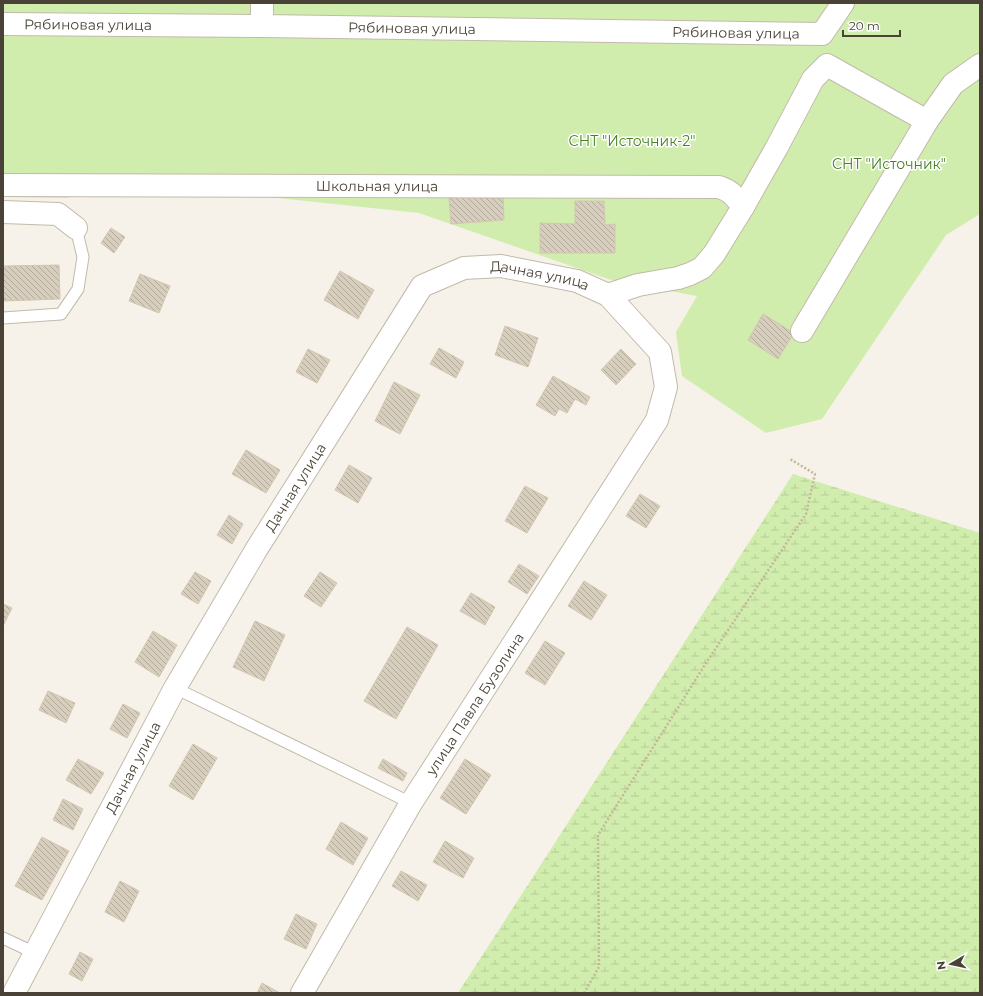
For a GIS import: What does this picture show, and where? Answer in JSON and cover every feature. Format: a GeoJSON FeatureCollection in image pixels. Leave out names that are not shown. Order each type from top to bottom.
{"type":"FeatureCollection","features":[{"type":"Feature","properties":{"kind":"street"},"geometry":{"type":"LineString","coordinates":[[262,3],[262,26]]}},
{"type":"Feature","properties":{"kind":"street","name":"Рябиновая улица"},"geometry":{"type":"LineString","coordinates":[[3,24],[822,34],[843,3]]}},
{"type":"Feature","properties":{"kind":"street"},"geometry":{"type":"LineString","coordinates":[[608,295],[638,285],[678,278],[702,268],[714,254],[743,207],[813,79],[827,65],[927,121]]}},
{"type":"Feature","properties":{"kind":"street"},"geometry":{"type":"LineString","coordinates":[[802,331],[927,121],[953,84],[980,65]]}},
{"type":"Feature","properties":{"kind":"street","name":"Школьная улица"},"geometry":{"type":"LineString","coordinates":[[3,185],[719,187],[728,190],[734,195],[743,207]]}},
{"type":"Feature","properties":{"kind":"street"},"geometry":{"type":"LineString","coordinates":[[3,212],[58,214],[76,228]]}},
{"type":"Feature","properties":{"kind":"street","name":"Дачная улица"},"geometry":{"type":"LineString","coordinates":[[14,993],[175,688],[256,550],[422,286],[464,268],[501,266],[577,281],[608,295],[660,352],[666,387],[656,420]]}},
{"type":"Feature","properties":{"kind":"street","name":"улица Павла Бузолина"},"geometry":{"type":"LineString","coordinates":[[302,993],[411,804],[656,420]]}},
{"type":"Feature","properties":{"kind":"lane"},"geometry":{"type":"LineString","coordinates":[[3,318],[61,314],[78,288],[83,257],[76,228]]}},
{"type":"Feature","properties":{"kind":"lane"},"geometry":{"type":"LineString","coordinates":[[175,688],[411,804]]}},
{"type":"Feature","properties":{"kind":"lane"},"geometry":{"type":"LineString","coordinates":[[3,938],[35,953]]}},
{"type":"Feature","properties":{"kind":"path"},"geometry":{"type":"LineString","coordinates":[[584,993],[599,967],[598,835],[706,663],[806,514],[815,474],[790,458]]}},
{"type":"Feature","properties":{"kind":"green space","name":"СНТ \"Источник-2\""},"geometry":{"type":"Polygon","coordinates":[[[3,3],[980,3],[980,214],[946,235],[822,419],[766,433],[682,376],[676,332],[697,296],[611,280],[419,213],[98,179],[68,198],[3,197],[3,3]]]}},
{"type":"Feature","properties":{"kind":"green space"},"geometry":{"type":"Polygon","coordinates":[[[793,474],[980,533],[980,993],[458,993],[793,474]]]}},
{"type":"Feature","properties":{"kind":"building"},"geometry":{"type":"Polygon","coordinates":[[[503,194],[504,220],[451,224],[449,197],[503,194]]]}},
{"type":"Feature","properties":{"kind":"building"},"geometry":{"type":"Polygon","coordinates":[[[575,201],[604,201],[605,225],[615,224],[615,253],[540,253],[540,223],[575,224],[575,201]]]}},
{"type":"Feature","properties":{"kind":"building"},"geometry":{"type":"Polygon","coordinates":[[[111,228],[125,237],[114,253],[101,243],[111,228]]]}},
{"type":"Feature","properties":{"kind":"building"},"geometry":{"type":"Polygon","coordinates":[[[59,265],[60,299],[3,301],[3,266],[59,265]]]}},
{"type":"Feature","properties":{"kind":"building"},"geometry":{"type":"Polygon","coordinates":[[[340,271],[374,290],[358,319],[324,300],[340,271]]]}},
{"type":"Feature","properties":{"kind":"building"},"geometry":{"type":"Polygon","coordinates":[[[140,274],[170,286],[159,313],[129,301],[140,274]]]}},
{"type":"Feature","properties":{"kind":"building"},"geometry":{"type":"Polygon","coordinates":[[[763,314],[794,333],[778,359],[748,340],[763,314]]]}},
{"type":"Feature","properties":{"kind":"building"},"geometry":{"type":"Polygon","coordinates":[[[505,326],[538,338],[528,367],[495,355],[505,326]]]}},
{"type":"Feature","properties":{"kind":"building"},"geometry":{"type":"Polygon","coordinates":[[[439,348],[464,362],[456,378],[430,364],[439,348]]]}},
{"type":"Feature","properties":{"kind":"building"},"geometry":{"type":"Polygon","coordinates":[[[308,349],[330,360],[317,383],[296,372],[308,349]]]}},
{"type":"Feature","properties":{"kind":"building"},"geometry":{"type":"Polygon","coordinates":[[[621,349],[636,364],[616,385],[601,370],[621,349]]]}},
{"type":"Feature","properties":{"kind":"building"},"geometry":{"type":"Polygon","coordinates":[[[553,376],[590,397],[586,405],[575,399],[567,413],[559,409],[555,416],[536,405],[553,376]]]}},
{"type":"Feature","properties":{"kind":"building"},"geometry":{"type":"Polygon","coordinates":[[[394,382],[420,395],[400,434],[375,421],[394,382]]]}},
{"type":"Feature","properties":{"kind":"building"},"geometry":{"type":"Polygon","coordinates":[[[246,450],[280,470],[266,493],[232,474],[246,450]]]}},
{"type":"Feature","properties":{"kind":"building"},"geometry":{"type":"Polygon","coordinates":[[[349,465],[372,478],[358,503],[335,490],[349,465]]]}},
{"type":"Feature","properties":{"kind":"building"},"geometry":{"type":"Polygon","coordinates":[[[525,486],[548,498],[527,533],[505,521],[525,486]]]}},
{"type":"Feature","properties":{"kind":"building"},"geometry":{"type":"Polygon","coordinates":[[[640,494],[660,506],[646,528],[626,516],[640,494]]]}},
{"type":"Feature","properties":{"kind":"building"},"geometry":{"type":"Polygon","coordinates":[[[229,515],[243,524],[232,544],[217,535],[229,515]]]}},
{"type":"Feature","properties":{"kind":"building"},"geometry":{"type":"Polygon","coordinates":[[[519,564],[539,576],[527,594],[508,582],[519,564]]]}},
{"type":"Feature","properties":{"kind":"building"},"geometry":{"type":"Polygon","coordinates":[[[195,572],[211,581],[198,604],[181,594],[195,572]]]}},
{"type":"Feature","properties":{"kind":"building"},"geometry":{"type":"Polygon","coordinates":[[[320,572],[337,583],[321,607],[304,596],[320,572]]]}},
{"type":"Feature","properties":{"kind":"building"},"geometry":{"type":"Polygon","coordinates":[[[584,581],[607,595],[591,620],[568,606],[584,581]]]}},
{"type":"Feature","properties":{"kind":"building"},"geometry":{"type":"Polygon","coordinates":[[[471,593],[495,607],[485,625],[460,611],[471,593]]]}},
{"type":"Feature","properties":{"kind":"building"},"geometry":{"type":"Polygon","coordinates":[[[3,604],[12,608],[3,626],[3,604]]]}},
{"type":"Feature","properties":{"kind":"building"},"geometry":{"type":"Polygon","coordinates":[[[255,621],[285,635],[264,681],[233,667],[255,621]]]}},
{"type":"Feature","properties":{"kind":"building"},"geometry":{"type":"Polygon","coordinates":[[[407,627],[438,645],[396,719],[364,701],[407,627]]]}},
{"type":"Feature","properties":{"kind":"building"},"geometry":{"type":"Polygon","coordinates":[[[153,631],[177,645],[159,677],[135,662],[153,631]]]}},
{"type":"Feature","properties":{"kind":"building"},"geometry":{"type":"Polygon","coordinates":[[[545,641],[565,653],[545,685],[525,673],[545,641]]]}},
{"type":"Feature","properties":{"kind":"building"},"geometry":{"type":"Polygon","coordinates":[[[48,691],[75,703],[66,723],[39,710],[48,691]]]}},
{"type":"Feature","properties":{"kind":"building"},"geometry":{"type":"Polygon","coordinates":[[[123,704],[140,713],[127,738],[110,729],[123,704]]]}},
{"type":"Feature","properties":{"kind":"building"},"geometry":{"type":"Polygon","coordinates":[[[193,744],[217,758],[193,800],[169,786],[193,744]]]}},
{"type":"Feature","properties":{"kind":"building"},"geometry":{"type":"Polygon","coordinates":[[[78,759],[104,773],[91,794],[66,780],[78,759]]]}},
{"type":"Feature","properties":{"kind":"building"},"geometry":{"type":"Polygon","coordinates":[[[383,759],[407,773],[403,781],[378,768],[383,759]]]}},
{"type":"Feature","properties":{"kind":"building"},"geometry":{"type":"Polygon","coordinates":[[[465,759],[491,775],[466,814],[440,798],[465,759]]]}},
{"type":"Feature","properties":{"kind":"building"},"geometry":{"type":"Polygon","coordinates":[[[63,799],[83,809],[73,830],[53,820],[63,799]]]}},
{"type":"Feature","properties":{"kind":"building"},"geometry":{"type":"Polygon","coordinates":[[[341,822],[368,838],[353,865],[326,849],[341,822]]]}},
{"type":"Feature","properties":{"kind":"building"},"geometry":{"type":"Polygon","coordinates":[[[42,837],[69,851],[42,900],[15,886],[42,837]]]}},
{"type":"Feature","properties":{"kind":"building"},"geometry":{"type":"Polygon","coordinates":[[[445,841],[474,858],[463,878],[433,862],[445,841]]]}},
{"type":"Feature","properties":{"kind":"building"},"geometry":{"type":"Polygon","coordinates":[[[401,871],[427,885],[418,901],[392,886],[401,871]]]}},
{"type":"Feature","properties":{"kind":"building"},"geometry":{"type":"Polygon","coordinates":[[[120,881],[139,891],[124,922],[105,912],[120,881]]]}},
{"type":"Feature","properties":{"kind":"building"},"geometry":{"type":"Polygon","coordinates":[[[296,914],[317,924],[306,949],[284,939],[296,914]]]}},
{"type":"Feature","properties":{"kind":"building"},"geometry":{"type":"Polygon","coordinates":[[[80,952],[93,959],[82,981],[69,974],[80,952]]]}},
{"type":"Feature","properties":{"kind":"building"},"geometry":{"type":"Polygon","coordinates":[[[262,983],[280,993],[257,993],[262,983]]]}},
{"type":"Feature","properties":{"kind":"park label","name":"СНТ \"Источник\""},"geometry":{"type":"Point","coordinates":[889,164]}}]}
